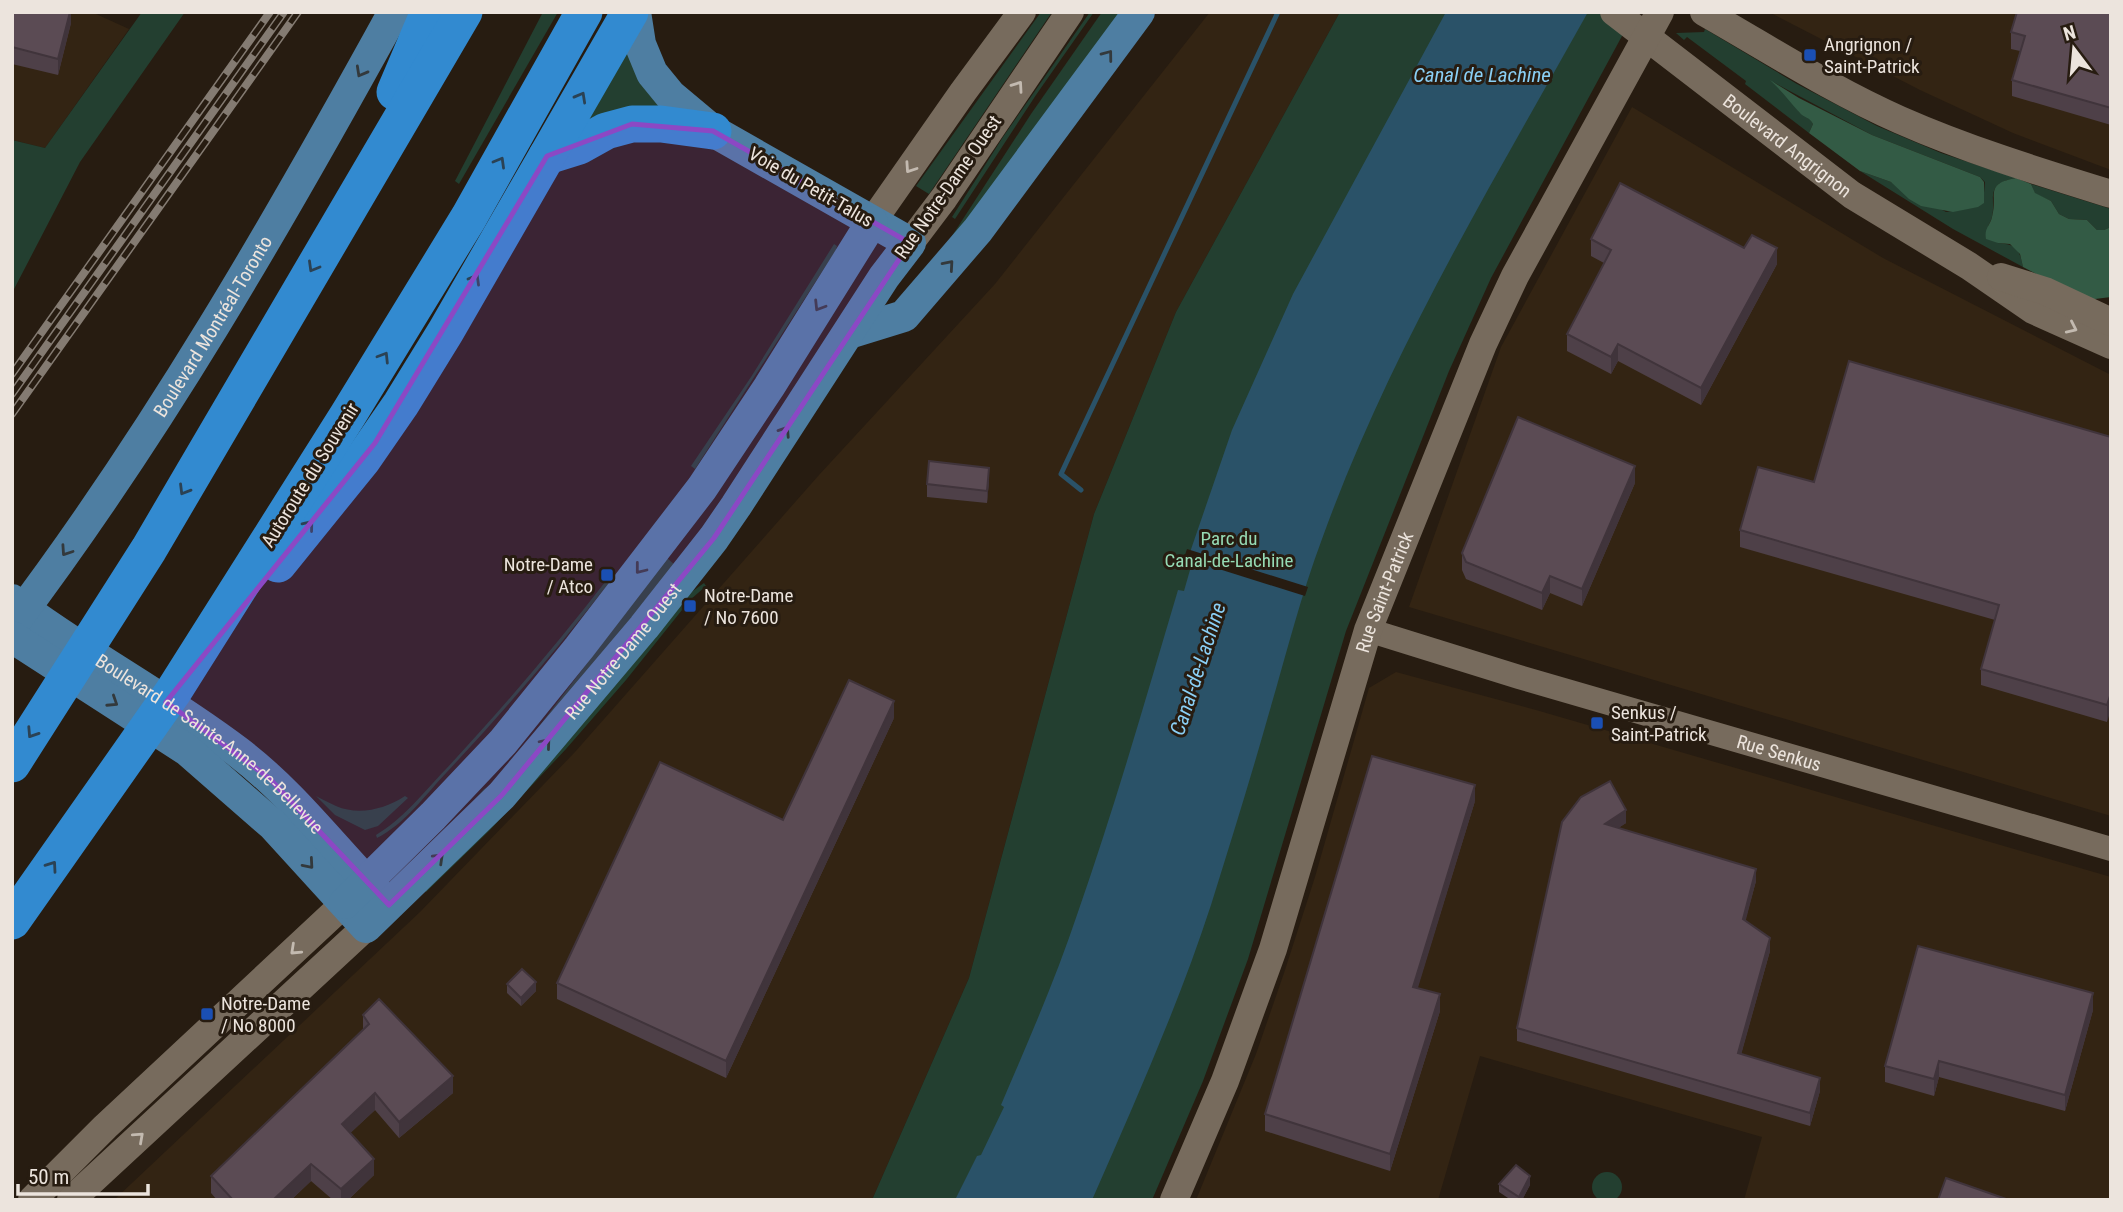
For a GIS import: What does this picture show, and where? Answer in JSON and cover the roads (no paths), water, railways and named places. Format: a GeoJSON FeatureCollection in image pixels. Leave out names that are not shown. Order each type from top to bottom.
{"type":"FeatureCollection","features":[{"type":"Feature","properties":{"kind":"highway"},"geometry":{"type":"LineString","coordinates":[[347,208],[429,12]]}},
{"type":"Feature","properties":{"kind":"highway"},"geometry":{"type":"LineString","coordinates":[[12,764],[149,550],[464,12]]}},
{"type":"Feature","properties":{"kind":"highway","name":"Autoroute du Souvenir"},"geometry":{"type":"LineString","coordinates":[[12,921],[173,692],[430,282],[584,12]]}},
{"type":"Feature","properties":{"kind":"highway"},"geometry":{"type":"LineString","coordinates":[[173,692],[375,443],[446,331],[633,12]]}},
{"type":"Feature","properties":{"kind":"highway"},"geometry":{"type":"LineString","coordinates":[[547,156],[579,146],[606,131],[632,124],[661,124],[713,131]]}},
{"type":"Feature","properties":{"kind":"main road","name":"Boulevard Montréal-Toronto"},"geometry":{"type":"LineString","coordinates":[[24,625],[45,583],[180,382],[269,235],[394,12]]}},
{"type":"Feature","properties":{"kind":"main road","name":"Voie du Petit-Talus"},"geometry":{"type":"LineString","coordinates":[[633,12],[640,44],[652,73],[670,95],[713,131],[910,243]]}},
{"type":"Feature","properties":{"kind":"main road","name":"Rue Notre-Dame Ouest"},"geometry":{"type":"LineString","coordinates":[[32,1200],[121,1112],[356,893],[503,742],[674,524],[757,405],[872,222],[962,92],[1022,12]]}},
{"type":"Feature","properties":{"kind":"main road","name":"Rue Notre-Dame Ouest"},"geometry":{"type":"LineString","coordinates":[[71,1200],[366,927],[502,795],[644,627],[726,520],[889,269],[944,198],[1070,12]]}},
{"type":"Feature","properties":{"kind":"main road"},"geometry":{"type":"LineString","coordinates":[[849,333],[904,316],[978,230],[1139,12]]}},
{"type":"Feature","properties":{"kind":"main road","name":"Boulevard Angrignon"},"geometry":{"type":"LineString","coordinates":[[1614,12],[1835,182],[1885,216],[1969,266],[2034,310],[2111,345]]}},
{"type":"Feature","properties":{"kind":"main road","name":"Rue Saint-Patrick"},"geometry":{"type":"LineString","coordinates":[[1174,1200],[1225,1081],[1266,970],[1368,630],[1498,309],[1660,12]]}},
{"type":"Feature","properties":{"kind":"main road"},"geometry":{"type":"LineString","coordinates":[[1704,12],[1840,91],[1899,120],[1978,150],[2111,194]]}},
{"type":"Feature","properties":{"kind":"main road","name":"Boulevard Angrignon"},"geometry":{"type":"LineString","coordinates":[[1969,266],[2045,291],[2111,322]]}},
{"type":"Feature","properties":{"kind":"main road","name":"Boulevard de Sainte-Anne-de-Bellevue"},"geometry":{"type":"LineString","coordinates":[[24,625],[195,738],[273,825],[356,893],[389,905]]}},
{"type":"Feature","properties":{"kind":"main road","name":"Boulevard de Sainte-Anne-de-Bellevue"},"geometry":{"type":"LineString","coordinates":[[356,893],[366,927]]}},
{"type":"Feature","properties":{"kind":"street","name":"Rue Senkus"},"geometry":{"type":"LineString","coordinates":[[1368,630],[1519,677],[2111,849]]}},
{"type":"Feature","properties":{"kind":"water","name":"Canal de Lachine"},"geometry":{"type":"Polygon","coordinates":[[[1446,12],[1588,12],[1444,270],[1378,402],[1349,470],[1307,582],[1248,785],[1185,980],[1092,1200],[955,1200],[1004,1107],[1001,1105],[1069,937],[1092,872],[1178,590],[1184,591],[1192,563],[1187,561],[1232,430],[1293,294],[1446,12]]]}},
{"type":"Feature","properties":{"kind":"waterway"},"geometry":{"type":"LineString","coordinates":[[1081,490],[1061,474],[1278,12]]}},
{"type":"Feature","properties":{"kind":"railway"},"geometry":{"type":"LineString","coordinates":[[12,374],[270,12]]}},
{"type":"Feature","properties":{"kind":"railway"},"geometry":{"type":"LineString","coordinates":[[12,394],[284,12]]}},
{"type":"Feature","properties":{"kind":"railway"},"geometry":{"type":"LineString","coordinates":[[12,414],[298,12]]}},
{"type":"Feature","properties":{"kind":"place","name":"Angrignon / Saint-Patrick"},"geometry":{"type":"Point","coordinates":[1810,55]}},
{"type":"Feature","properties":{"kind":"place","name":"Notre-Dame / Atco"},"geometry":{"type":"Point","coordinates":[607,575]}},
{"type":"Feature","properties":{"kind":"place","name":"Notre-Dame / No 7600"},"geometry":{"type":"Point","coordinates":[690,606]}},
{"type":"Feature","properties":{"kind":"place","name":"Senkus / Saint-Patrick"},"geometry":{"type":"Point","coordinates":[1597,723]}},
{"type":"Feature","properties":{"kind":"place","name":"Notre-Dame / No 8000"},"geometry":{"type":"Point","coordinates":[207,1014]}},
{"type":"Feature","properties":{"kind":"park label","name":"Parc du Canal-de-Lachine"},"geometry":{"type":"Point","coordinates":[1229,549]}},
{"type":"Feature","properties":{"kind":"water label","name":"Canal-de-Lachine"},"geometry":{"type":"Point","coordinates":[1198,669]}}]}
